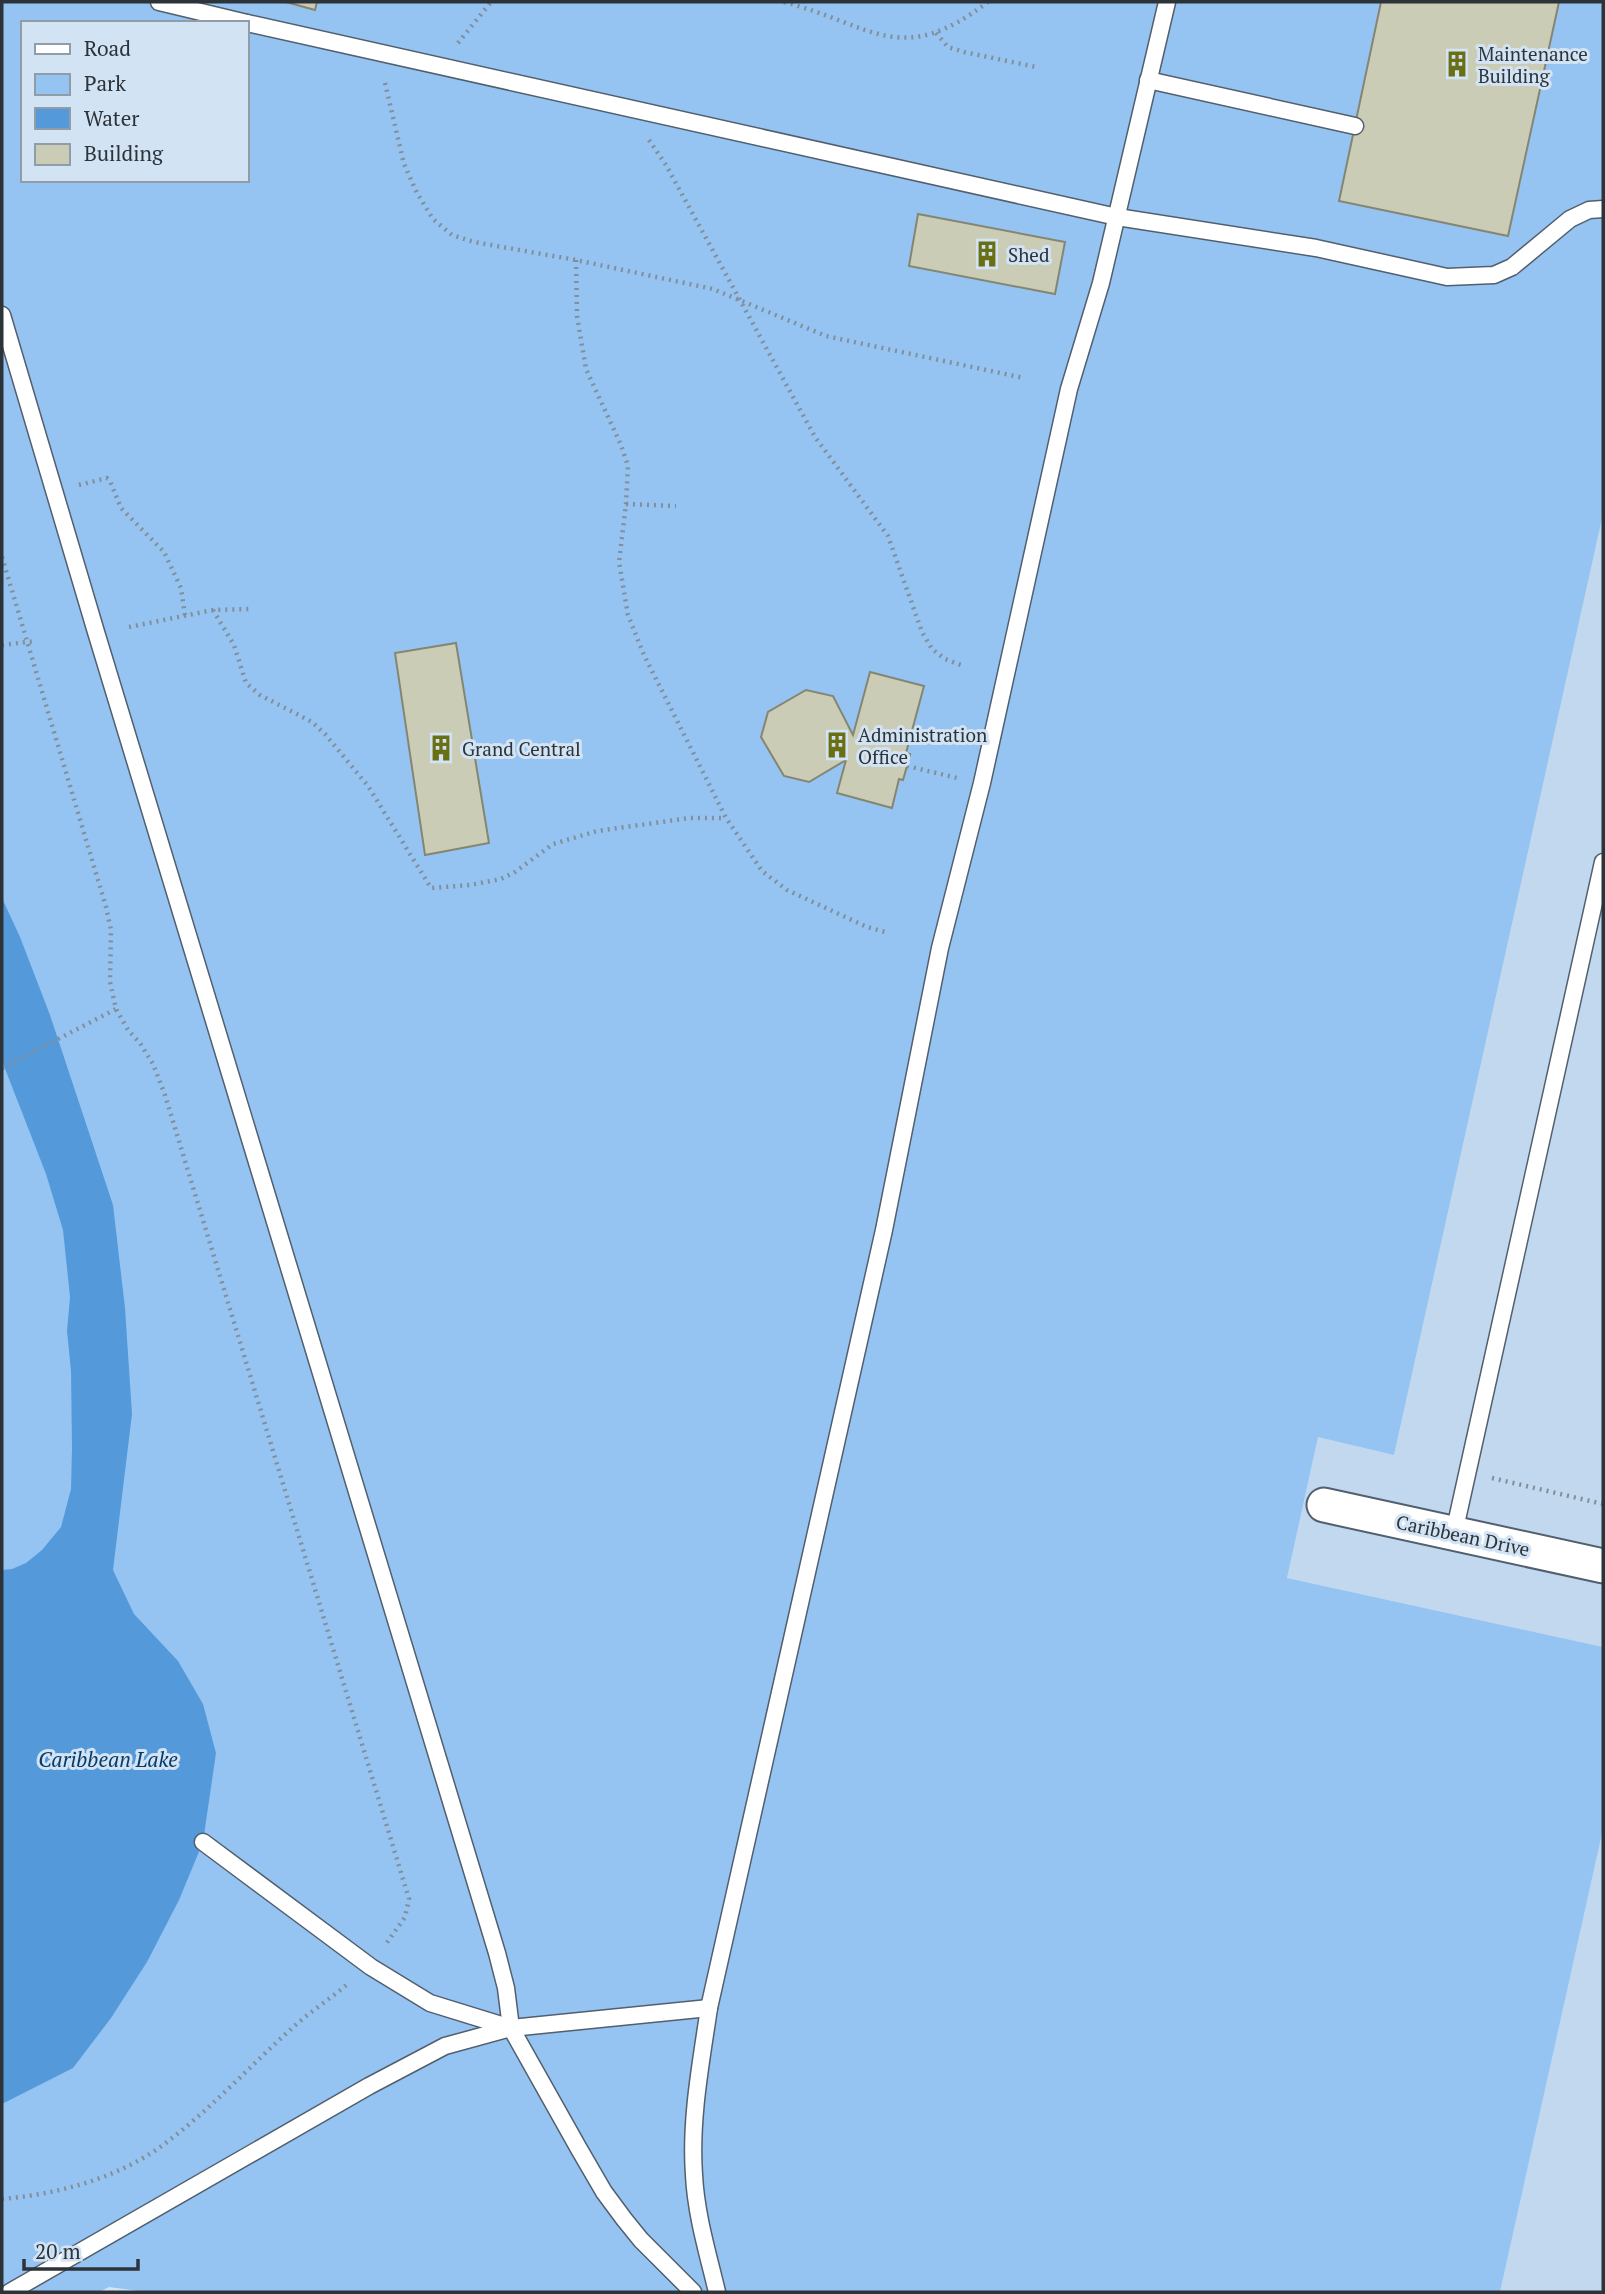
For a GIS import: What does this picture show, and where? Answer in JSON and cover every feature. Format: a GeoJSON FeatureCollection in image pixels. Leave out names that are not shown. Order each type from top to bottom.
{"type":"FeatureCollection","features":[{"type":"Feature","properties":{"kind":"street","name":"Caribbean Drive"},"geometry":{"type":"LineString","coordinates":[[1324,1504],[1603,1566]]}},
{"type":"Feature","properties":{"kind":"lane"},"geometry":{"type":"LineString","coordinates":[[159,2],[239,21]]}},
{"type":"Feature","properties":{"kind":"lane"},"geometry":{"type":"LineString","coordinates":[[717,2292],[701,2227],[694,2175],[696,2094],[709,2008],[884,1230],[940,948],[982,783],[1069,388],[1101,283],[1167,2]]}},
{"type":"Feature","properties":{"kind":"lane"},"geometry":{"type":"LineString","coordinates":[[248,23],[1117,217],[1316,248],[1447,277],[1493,275],[1511,267],[1570,219],[1589,210],[1603,209]]}},
{"type":"Feature","properties":{"kind":"lane"},"geometry":{"type":"LineString","coordinates":[[1148,80],[1355,126]]}},
{"type":"Feature","properties":{"kind":"lane"},"geometry":{"type":"LineString","coordinates":[[2,315],[497,1953],[506,1988],[511,2028],[604,2192],[641,2240],[693,2292]]}},
{"type":"Feature","properties":{"kind":"lane"},"geometry":{"type":"LineString","coordinates":[[1454,1533],[1603,862]]}},
{"type":"Feature","properties":{"kind":"lane"},"geometry":{"type":"LineString","coordinates":[[203,1842],[370,1967],[430,2003],[511,2028]]}},
{"type":"Feature","properties":{"kind":"lane"},"geometry":{"type":"LineString","coordinates":[[10,2292],[369,2086],[445,2046],[511,2028],[709,2008]]}},
{"type":"Feature","properties":{"kind":"path"},"geometry":{"type":"LineString","coordinates":[[450,67],[454,50],[491,2]]}},
{"type":"Feature","properties":{"kind":"path"},"geometry":{"type":"LineString","coordinates":[[784,2],[892,38],[936,33],[971,15],[988,2]]}},
{"type":"Feature","properties":{"kind":"path"},"geometry":{"type":"LineString","coordinates":[[936,33],[948,47],[956,50],[1036,67]]}},
{"type":"Feature","properties":{"kind":"path"},"geometry":{"type":"LineString","coordinates":[[387,53],[385,80],[404,164],[433,219],[452,234],[474,242],[713,289],[826,336],[1024,378]]}},
{"type":"Feature","properties":{"kind":"path"},"geometry":{"type":"LineString","coordinates":[[623,106],[666,165],[816,437],[888,536],[922,632],[932,649],[945,659],[961,665]]}},
{"type":"Feature","properties":{"kind":"path"},"geometry":{"type":"LineString","coordinates":[[576,260],[577,316],[586,369],[621,445],[628,467],[619,562],[628,615],[644,655],[726,818],[762,870],[787,890],[867,927],[889,933]]}},
{"type":"Feature","properties":{"kind":"path"},"geometry":{"type":"LineString","coordinates":[[55,492],[107,478],[121,508],[164,552],[181,588],[185,616]]}},
{"type":"Feature","properties":{"kind":"path"},"geometry":{"type":"LineString","coordinates":[[626,504],[676,506]]}},
{"type":"Feature","properties":{"kind":"path"},"geometry":{"type":"LineString","coordinates":[[2,557],[106,907],[111,930],[110,982],[116,1009],[153,1064],[165,1095],[409,1899],[405,1917],[370,1967],[293,2027],[205,2110],[161,2147],[120,2169],[79,2186],[35,2196],[2,2199]]}},
{"type":"Feature","properties":{"kind":"path"},"geometry":{"type":"LineString","coordinates":[[129,627],[213,610],[249,609]]}},
{"type":"Feature","properties":{"kind":"path"},"geometry":{"type":"LineString","coordinates":[[213,610],[233,645],[246,683],[260,695],[312,722],[325,734],[368,786],[431,888],[501,879],[553,844],[597,831],[690,818],[726,818]]}},
{"type":"Feature","properties":{"kind":"path"},"geometry":{"type":"LineString","coordinates":[[2,645],[36,641]]}},
{"type":"Feature","properties":{"kind":"path"},"geometry":{"type":"LineString","coordinates":[[907,766],[982,783]]}},
{"type":"Feature","properties":{"kind":"path"},"geometry":{"type":"LineString","coordinates":[[2,1068],[116,1009]]}},
{"type":"Feature","properties":{"kind":"path"},"geometry":{"type":"LineString","coordinates":[[1468,1472],[1603,1504]]}},
{"type":"Feature","properties":{"kind":"shaded area"},"geometry":{"type":"Polygon","coordinates":[[[1603,514],[1603,1647],[1287,1578],[1318,1436],[1394,1455],[1603,514]]]}},
{"type":"Feature","properties":{"kind":"shaded area"},"geometry":{"type":"Polygon","coordinates":[[[1603,1829],[1603,2292],[1500,2292],[1603,1829]]]}},
{"type":"Feature","properties":{"kind":"green space"},"geometry":{"type":"Polygon","coordinates":[[[2,2],[1603,2],[1603,514],[1394,1455],[1318,1437],[1287,1578],[1603,1647],[1603,1829],[1500,2292],[147,2292],[109,2287],[99,2292],[2,2292],[2,2]]]}},
{"type":"Feature","properties":{"kind":"water","name":"Caribbean Lake"},"geometry":{"type":"Polygon","coordinates":[[[2,898],[50,1015],[113,1205],[125,1308],[132,1414],[113,1570],[134,1614],[178,1661],[203,1704],[216,1753],[203,1842],[179,1900],[147,1962],[111,2018],[73,2068],[2,2104],[2,1570],[26,1563],[42,1550],[61,1527],[71,1489],[72,1448],[71,1371],[67,1331],[70,1297],[63,1230],[46,1174],[2,1061],[2,898]]]}},
{"type":"Feature","properties":{"kind":"building"},"geometry":{"type":"Polygon","coordinates":[[[286,2],[317,2],[315,10],[286,2]]]}},
{"type":"Feature","properties":{"kind":"building","name":"Maintenance Building"},"geometry":{"type":"Polygon","coordinates":[[[1381,2],[1559,2],[1508,236],[1339,201],[1381,2]]]}},
{"type":"Feature","properties":{"kind":"building","name":"Shed"},"geometry":{"type":"Polygon","coordinates":[[[918,214],[1065,242],[1055,294],[909,266],[918,214]]]}},
{"type":"Feature","properties":{"kind":"building","name":"Grand Central"},"geometry":{"type":"Polygon","coordinates":[[[456,643],[489,843],[425,855],[395,653],[456,643]]]}},
{"type":"Feature","properties":{"kind":"building","name":"Administration Office"},"geometry":{"type":"Polygon","coordinates":[[[870,672],[924,686],[906,753],[910,754],[907,766],[903,780],[899,779],[892,808],[837,793],[846,760],[809,782],[784,776],[761,737],[768,712],[806,690],[833,696],[853,735],[870,672]]]}},
{"type":"Feature","properties":{"kind":"place","name":"Maintenance Building"},"geometry":{"type":"Point","coordinates":[1457,64]}},
{"type":"Feature","properties":{"kind":"place","name":"Shed"},"geometry":{"type":"Point","coordinates":[987,254]}},
{"type":"Feature","properties":{"kind":"place","name":"Administration Office"},"geometry":{"type":"Point","coordinates":[837,745]}},
{"type":"Feature","properties":{"kind":"place","name":"Grand Central"},"geometry":{"type":"Point","coordinates":[441,748]}}]}
